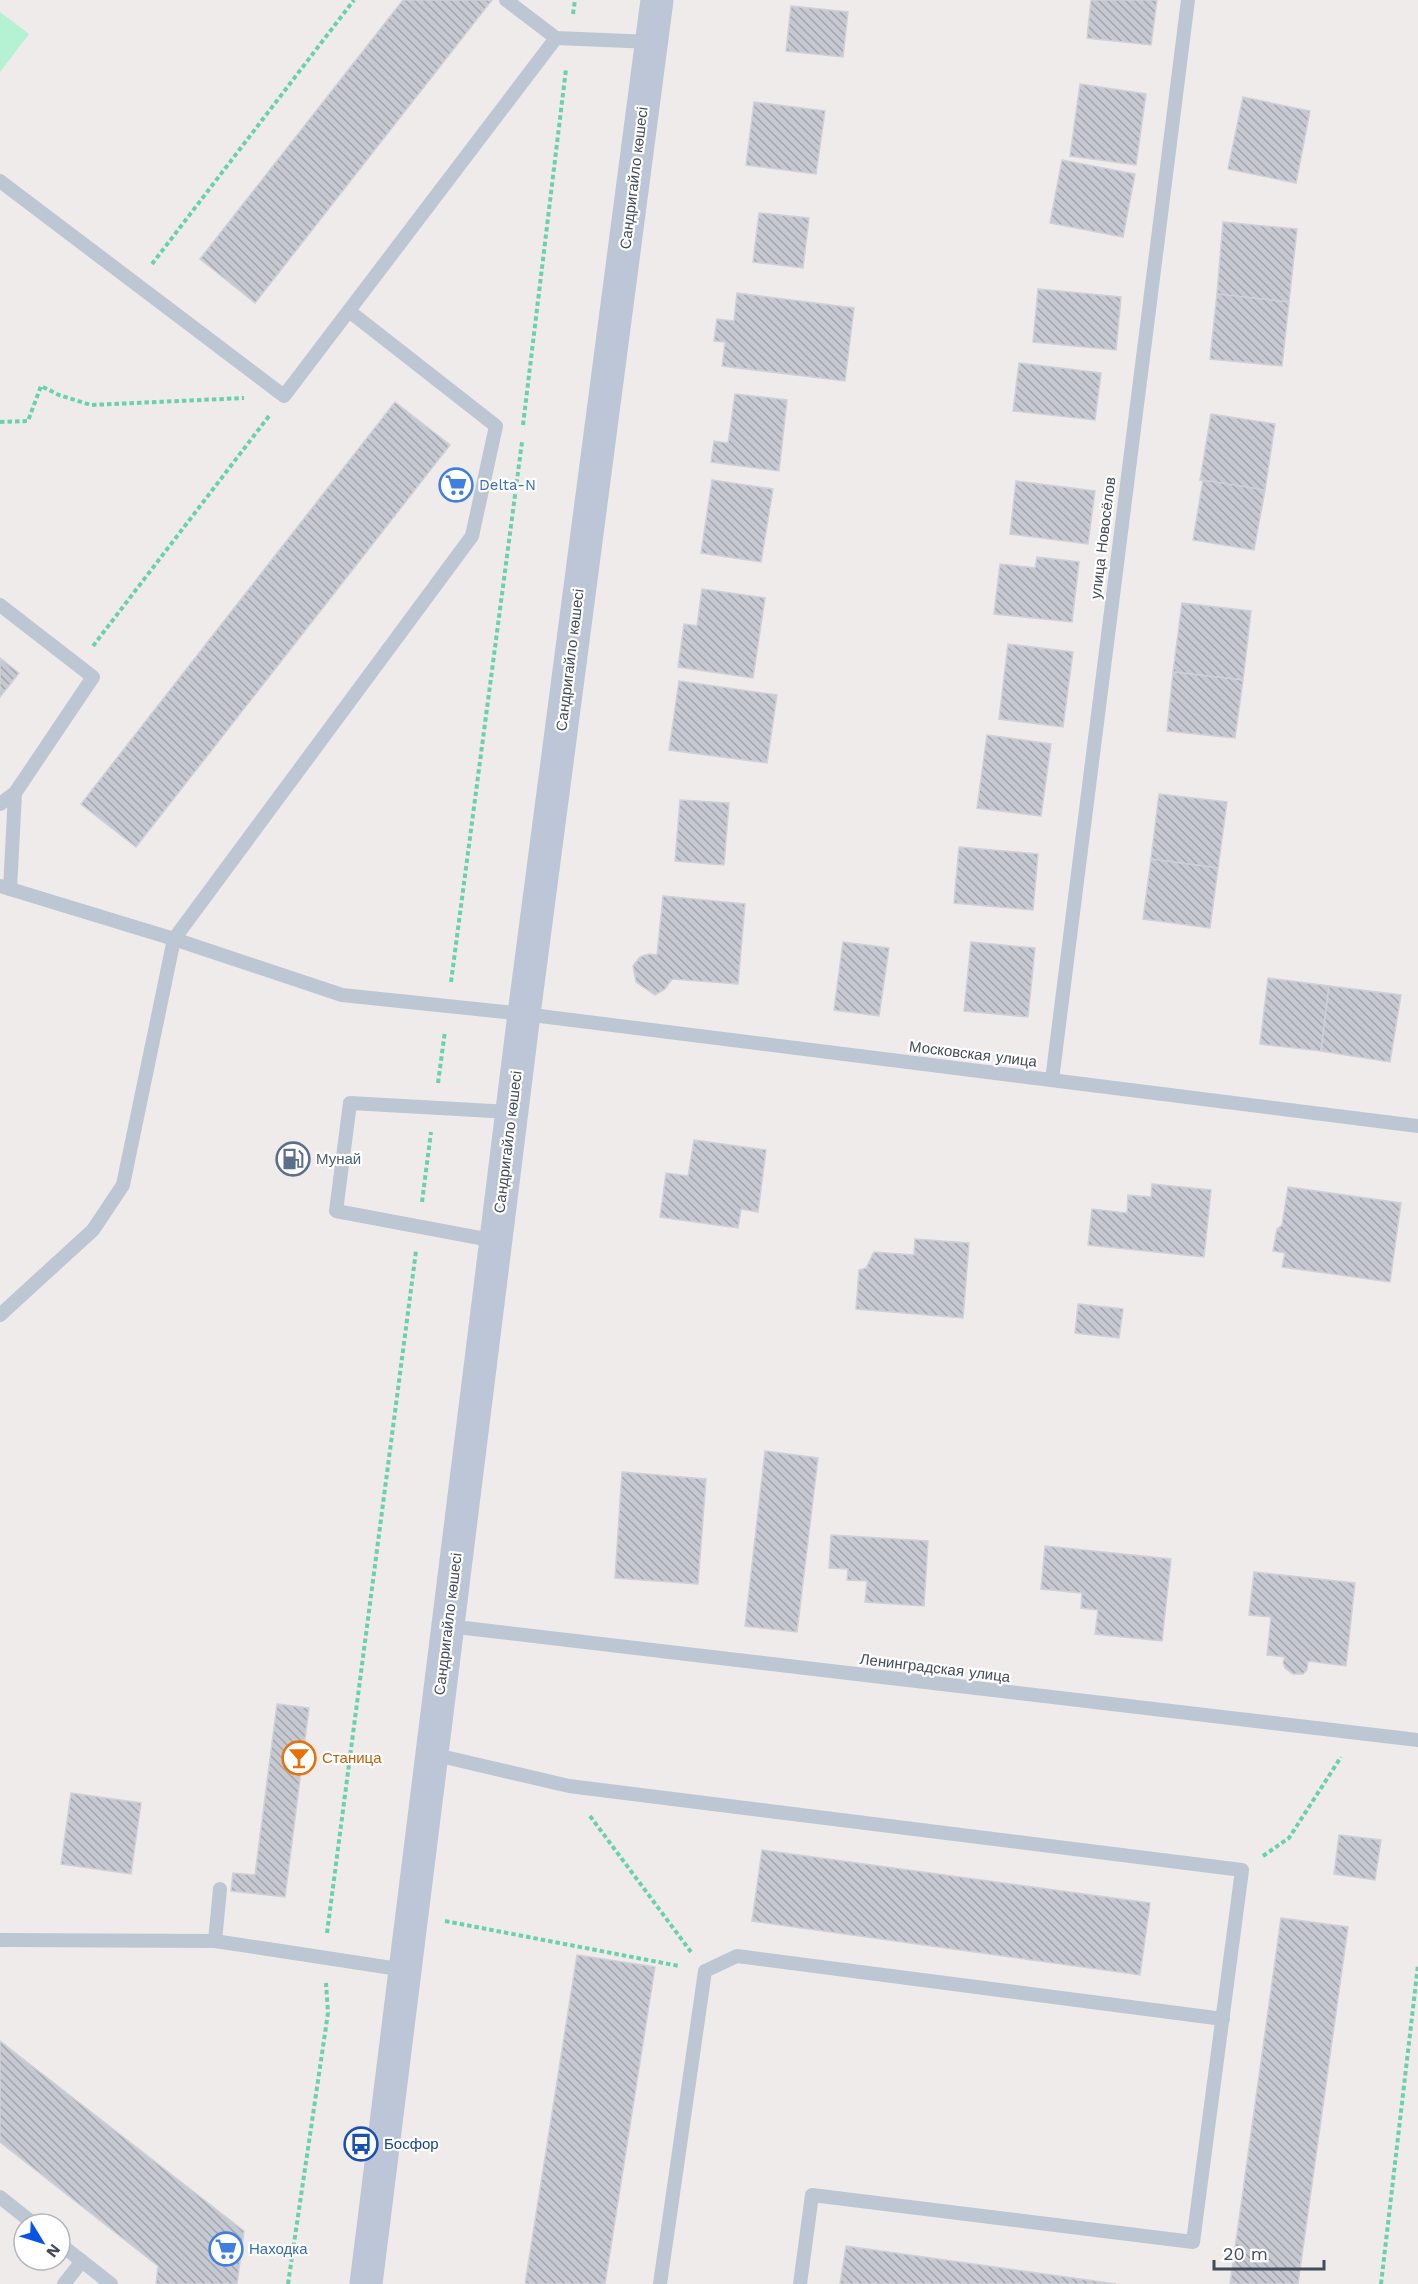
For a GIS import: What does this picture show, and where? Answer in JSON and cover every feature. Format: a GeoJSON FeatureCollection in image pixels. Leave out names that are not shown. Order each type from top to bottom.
{"type":"FeatureCollection","features":[{"type":"Feature","properties":{"kind":"street","name":"Сандригайло көшесі"},"geometry":{"type":"LineString","coordinates":[[366,2284],[524,1014],[657,0]]}},
{"type":"Feature","properties":{"kind":"lane"},"geometry":{"type":"LineString","coordinates":[[506,0],[556,38],[652,42]]}},
{"type":"Feature","properties":{"kind":"lane","name":"улица Новосёлов"},"geometry":{"type":"LineString","coordinates":[[1052,1080],[1188,0]]}},
{"type":"Feature","properties":{"kind":"lane"},"geometry":{"type":"LineString","coordinates":[[0,181],[284,396],[556,38]]}},
{"type":"Feature","properties":{"kind":"lane"},"geometry":{"type":"LineString","coordinates":[[0,1316],[93,1230],[123,1185],[174,939],[472,536],[496,426],[349,311]]}},
{"type":"Feature","properties":{"kind":"lane"},"geometry":{"type":"LineString","coordinates":[[0,605],[93,677],[15,793],[0,804]]}},
{"type":"Feature","properties":{"kind":"lane"},"geometry":{"type":"LineString","coordinates":[[5,887],[15,793]]}},
{"type":"Feature","properties":{"kind":"lane","name":"Московская улица"},"geometry":{"type":"LineString","coordinates":[[5,887],[174,939],[342,995],[524,1014],[1418,1126]]}},
{"type":"Feature","properties":{"kind":"lane"},"geometry":{"type":"LineString","coordinates":[[496,1241],[336,1211],[351,1103],[512,1112]]}},
{"type":"Feature","properties":{"kind":"lane","name":"Ленинградская улица"},"geometry":{"type":"LineString","coordinates":[[448,1626],[1418,1740]]}},
{"type":"Feature","properties":{"kind":"lane"},"geometry":{"type":"LineString","coordinates":[[432,1754],[568,1786],[1242,1870],[1193,2242],[812,2195],[800,2284]]}},
{"type":"Feature","properties":{"kind":"lane"},"geometry":{"type":"LineString","coordinates":[[215,1941],[220,1889]]}},
{"type":"Feature","properties":{"kind":"lane"},"geometry":{"type":"LineString","coordinates":[[0,1940],[215,1941],[405,1970]]}},
{"type":"Feature","properties":{"kind":"lane"},"geometry":{"type":"LineString","coordinates":[[660,2284],[705,1971],[737,1956],[1223,2019]]}},
{"type":"Feature","properties":{"kind":"lane"},"geometry":{"type":"LineString","coordinates":[[0,2198],[18,2212]]}},
{"type":"Feature","properties":{"kind":"lane"},"geometry":{"type":"LineString","coordinates":[[72,2253],[111,2284]]}},
{"type":"Feature","properties":{"kind":"lane"},"geometry":{"type":"LineString","coordinates":[[64,2284],[82,2261]]}},
{"type":"Feature","properties":{"kind":"path"},"geometry":{"type":"LineString","coordinates":[[137,285],[354,0]]}},
{"type":"Feature","properties":{"kind":"path"},"geometry":{"type":"LineString","coordinates":[[0,422],[28,421],[41,386],[59,395],[91,405],[284,396]]}},
{"type":"Feature","properties":{"kind":"path"},"geometry":{"type":"LineString","coordinates":[[78,665],[284,396]]}},
{"type":"Feature","properties":{"kind":"path"},"geometry":{"type":"LineString","coordinates":[[1242,1870],[1289,1838],[1356,1734]]}},
{"type":"Feature","properties":{"kind":"path"},"geometry":{"type":"LineString","coordinates":[[568,1786],[705,1971]]}},
{"type":"Feature","properties":{"kind":"path"},"geometry":{"type":"LineString","coordinates":[[412,1915],[705,1971]]}},
{"type":"Feature","properties":{"kind":"path"},"geometry":{"type":"LineString","coordinates":[[288,2284],[328,2013],[324,1958]]}},
{"type":"Feature","properties":{"kind":"path"},"geometry":{"type":"LineString","coordinates":[[1381,2284],[1418,1965]]}},
{"type":"Feature","properties":{"kind":"green space"},"geometry":{"type":"Polygon","coordinates":[[[0,12],[29,34],[0,72],[0,12]]]}},
{"type":"Feature","properties":{"kind":"building"},"geometry":{"type":"Polygon","coordinates":[[[403,0],[492,0],[255,303],[200,259],[403,0]]]}},
{"type":"Feature","properties":{"kind":"building"},"geometry":{"type":"Polygon","coordinates":[[[1091,0],[1157,0],[1151,45],[1087,38],[1091,0]]]}},
{"type":"Feature","properties":{"kind":"building"},"geometry":{"type":"Polygon","coordinates":[[[791,6],[848,12],[843,57],[786,51],[791,6]]]}},
{"type":"Feature","properties":{"kind":"building"},"geometry":{"type":"Polygon","coordinates":[[[1080,84],[1146,94],[1136,165],[1070,156],[1080,84]]]}},
{"type":"Feature","properties":{"kind":"building"},"geometry":{"type":"Polygon","coordinates":[[[1243,97],[1310,111],[1296,183],[1228,169],[1243,97]]]}},
{"type":"Feature","properties":{"kind":"building"},"geometry":{"type":"Polygon","coordinates":[[[754,102],[825,111],[816,174],[746,165],[754,102]]]}},
{"type":"Feature","properties":{"kind":"building"},"geometry":{"type":"Polygon","coordinates":[[[1062,160],[1135,174],[1123,237],[1050,223],[1062,160]]]}},
{"type":"Feature","properties":{"kind":"building"},"geometry":{"type":"Polygon","coordinates":[[[759,213],[809,218],[803,268],[753,262],[759,213]]]}},
{"type":"Feature","properties":{"kind":"building"},"geometry":{"type":"Polygon","coordinates":[[[1223,222],[1297,229],[1289,302],[1217,294],[1223,222]]]}},
{"type":"Feature","properties":{"kind":"building"},"geometry":{"type":"Polygon","coordinates":[[[1038,289],[1121,297],[1116,350],[1033,342],[1038,289]]]}},
{"type":"Feature","properties":{"kind":"building"},"geometry":{"type":"Polygon","coordinates":[[[737,293],[854,308],[845,381],[722,366],[725,342],[714,341],[717,319],[734,321],[737,293]]]}},
{"type":"Feature","properties":{"kind":"building"},"geometry":{"type":"Polygon","coordinates":[[[1217,294],[1289,302],[1282,366],[1210,359],[1217,294]]]}},
{"type":"Feature","properties":{"kind":"building"},"geometry":{"type":"Polygon","coordinates":[[[1019,363],[1101,373],[1095,420],[1013,411],[1019,363]]]}},
{"type":"Feature","properties":{"kind":"building"},"geometry":{"type":"Polygon","coordinates":[[[735,394],[787,400],[779,471],[711,462],[714,441],[728,443],[735,394]]]}},
{"type":"Feature","properties":{"kind":"building"},"geometry":{"type":"Polygon","coordinates":[[[395,402],[450,445],[136,847],[81,804],[395,402]]]}},
{"type":"Feature","properties":{"kind":"building"},"geometry":{"type":"Polygon","coordinates":[[[1211,414],[1275,424],[1265,490],[1200,480],[1211,414]]]}},
{"type":"Feature","properties":{"kind":"building"},"geometry":{"type":"Polygon","coordinates":[[[712,480],[773,489],[761,562],[701,553],[712,480]]]}},
{"type":"Feature","properties":{"kind":"building"},"geometry":{"type":"Polygon","coordinates":[[[1203,480],[1265,490],[1254,550],[1193,540],[1203,480]]]}},
{"type":"Feature","properties":{"kind":"building"},"geometry":{"type":"Polygon","coordinates":[[[1016,481],[1095,491],[1088,544],[1010,534],[1016,481]]]}},
{"type":"Feature","properties":{"kind":"building"},"geometry":{"type":"Polygon","coordinates":[[[1037,557],[1079,562],[1072,622],[994,614],[1000,564],[1035,568],[1037,557]]]}},
{"type":"Feature","properties":{"kind":"building"},"geometry":{"type":"Polygon","coordinates":[[[702,589],[765,598],[753,678],[678,667],[684,624],[697,626],[702,589]]]}},
{"type":"Feature","properties":{"kind":"building"},"geometry":{"type":"Polygon","coordinates":[[[1182,603],[1251,611],[1243,680],[1173,672],[1182,603]]]}},
{"type":"Feature","properties":{"kind":"building"},"geometry":{"type":"Polygon","coordinates":[[[1008,644],[1073,652],[1063,727],[999,719],[1008,644]]]}},
{"type":"Feature","properties":{"kind":"building"},"geometry":{"type":"Polygon","coordinates":[[[0,658],[19,673],[0,697],[0,658]]]}},
{"type":"Feature","properties":{"kind":"building"},"geometry":{"type":"Polygon","coordinates":[[[1173,672],[1243,680],[1235,738],[1167,731],[1173,672]]]}},
{"type":"Feature","properties":{"kind":"building"},"geometry":{"type":"Polygon","coordinates":[[[679,681],[777,695],[767,763],[669,750],[679,681]]]}},
{"type":"Feature","properties":{"kind":"building"},"geometry":{"type":"Polygon","coordinates":[[[987,735],[1051,744],[1041,816],[977,808],[987,735]]]}},
{"type":"Feature","properties":{"kind":"building"},"geometry":{"type":"Polygon","coordinates":[[[1159,794],[1227,802],[1218,868],[1151,859],[1159,794]]]}},
{"type":"Feature","properties":{"kind":"building"},"geometry":{"type":"Polygon","coordinates":[[[680,800],[729,803],[724,865],[675,861],[680,800]]]}},
{"type":"Feature","properties":{"kind":"building"},"geometry":{"type":"Polygon","coordinates":[[[959,847],[1038,854],[1033,910],[954,903],[959,847]]]}},
{"type":"Feature","properties":{"kind":"building"},"geometry":{"type":"Polygon","coordinates":[[[1151,859],[1218,868],[1210,928],[1143,919],[1151,859]]]}},
{"type":"Feature","properties":{"kind":"building"},"geometry":{"type":"Polygon","coordinates":[[[663,896],[745,904],[738,984],[672,979],[665,989],[655,995],[636,982],[633,966],[640,957],[649,954],[657,955],[663,896]]]}},
{"type":"Feature","properties":{"kind":"building"},"geometry":{"type":"Polygon","coordinates":[[[843,942],[889,948],[879,1016],[834,1010],[843,942]]]}},
{"type":"Feature","properties":{"kind":"building"},"geometry":{"type":"Polygon","coordinates":[[[971,942],[1035,948],[1028,1017],[964,1011],[971,942]]]}},
{"type":"Feature","properties":{"kind":"building"},"geometry":{"type":"Polygon","coordinates":[[[1268,978],[1329,986],[1321,1051],[1260,1044],[1268,978]]]}},
{"type":"Feature","properties":{"kind":"building"},"geometry":{"type":"Polygon","coordinates":[[[1329,986],[1401,995],[1390,1062],[1321,1051],[1329,986]]]}},
{"type":"Feature","properties":{"kind":"building"},"geometry":{"type":"Polygon","coordinates":[[[694,1140],[766,1150],[758,1212],[741,1209],[738,1228],[660,1217],[666,1173],[688,1176],[694,1140]]]}},
{"type":"Feature","properties":{"kind":"building"},"geometry":{"type":"Polygon","coordinates":[[[1152,1184],[1211,1190],[1204,1257],[1088,1245],[1092,1209],[1127,1213],[1128,1195],[1151,1197],[1152,1184]]]}},
{"type":"Feature","properties":{"kind":"building"},"geometry":{"type":"Polygon","coordinates":[[[1288,1187],[1401,1203],[1390,1282],[1282,1267],[1285,1253],[1273,1251],[1277,1229],[1282,1225],[1288,1187]]]}},
{"type":"Feature","properties":{"kind":"building"},"geometry":{"type":"Polygon","coordinates":[[[915,1239],[969,1243],[963,1318],[856,1309],[859,1270],[866,1268],[874,1252],[914,1255],[915,1239]]]}},
{"type":"Feature","properties":{"kind":"building"},"geometry":{"type":"Polygon","coordinates":[[[1078,1304],[1123,1309],[1119,1338],[1075,1333],[1078,1304]]]}},
{"type":"Feature","properties":{"kind":"building"},"geometry":{"type":"Polygon","coordinates":[[[765,1451],[818,1458],[797,1632],[745,1626],[765,1451]]]}},
{"type":"Feature","properties":{"kind":"building"},"geometry":{"type":"Polygon","coordinates":[[[622,1472],[706,1479],[698,1584],[615,1578],[622,1472]]]}},
{"type":"Feature","properties":{"kind":"building"},"geometry":{"type":"Polygon","coordinates":[[[831,1535],[928,1541],[924,1606],[865,1602],[867,1581],[847,1580],[848,1569],[829,1568],[831,1535]]]}},
{"type":"Feature","properties":{"kind":"building"},"geometry":{"type":"Polygon","coordinates":[[[1045,1546],[1171,1559],[1162,1641],[1095,1634],[1098,1610],[1081,1608],[1082,1593],[1041,1589],[1045,1546]]]}},
{"type":"Feature","properties":{"kind":"building"},"geometry":{"type":"Polygon","coordinates":[[[1254,1572],[1355,1583],[1346,1666],[1308,1661],[1307,1670],[1303,1674],[1293,1674],[1285,1668],[1283,1662],[1285,1657],[1267,1655],[1271,1617],[1249,1615],[1254,1572]]]}},
{"type":"Feature","properties":{"kind":"building"},"geometry":{"type":"Polygon","coordinates":[[[277,1704],[309,1708],[285,1897],[231,1891],[233,1873],[255,1875],[277,1704]]]}},
{"type":"Feature","properties":{"kind":"building"},"geometry":{"type":"Polygon","coordinates":[[[71,1793],[141,1803],[131,1874],[61,1864],[71,1793]]]}},
{"type":"Feature","properties":{"kind":"building"},"geometry":{"type":"Polygon","coordinates":[[[1339,1835],[1381,1840],[1375,1880],[1334,1874],[1339,1835]]]}},
{"type":"Feature","properties":{"kind":"building"},"geometry":{"type":"Polygon","coordinates":[[[762,1850],[1150,1903],[1140,1975],[752,1921],[762,1850]]]}},
{"type":"Feature","properties":{"kind":"building"},"geometry":{"type":"Polygon","coordinates":[[[1281,1918],[1348,1927],[1298,2284],[1230,2284],[1281,1918]]]}},
{"type":"Feature","properties":{"kind":"building"},"geometry":{"type":"Polygon","coordinates":[[[577,1955],[655,1967],[605,2284],[525,2284],[577,1955]]]}},
{"type":"Feature","properties":{"kind":"building"},"geometry":{"type":"Polygon","coordinates":[[[0,2041],[244,2231],[237,2284],[156,2284],[158,2266],[0,2142],[0,2041]]]}},
{"type":"Feature","properties":{"kind":"building"},"geometry":{"type":"Polygon","coordinates":[[[846,2246],[1116,2284],[840,2284],[846,2246]]]}},
{"type":"Feature","properties":{"kind":"place","name":"Delta-N"},"geometry":{"type":"Point","coordinates":[456,485]}},
{"type":"Feature","properties":{"kind":"place","name":"Мунай"},"geometry":{"type":"Point","coordinates":[293,1159]}},
{"type":"Feature","properties":{"kind":"place","name":"Станица"},"geometry":{"type":"Point","coordinates":[299,1758]}},
{"type":"Feature","properties":{"kind":"place","name":"Босфор"},"geometry":{"type":"Point","coordinates":[361,2144]}},
{"type":"Feature","properties":{"kind":"place","name":"Находка"},"geometry":{"type":"Point","coordinates":[226,2249]}}]}
